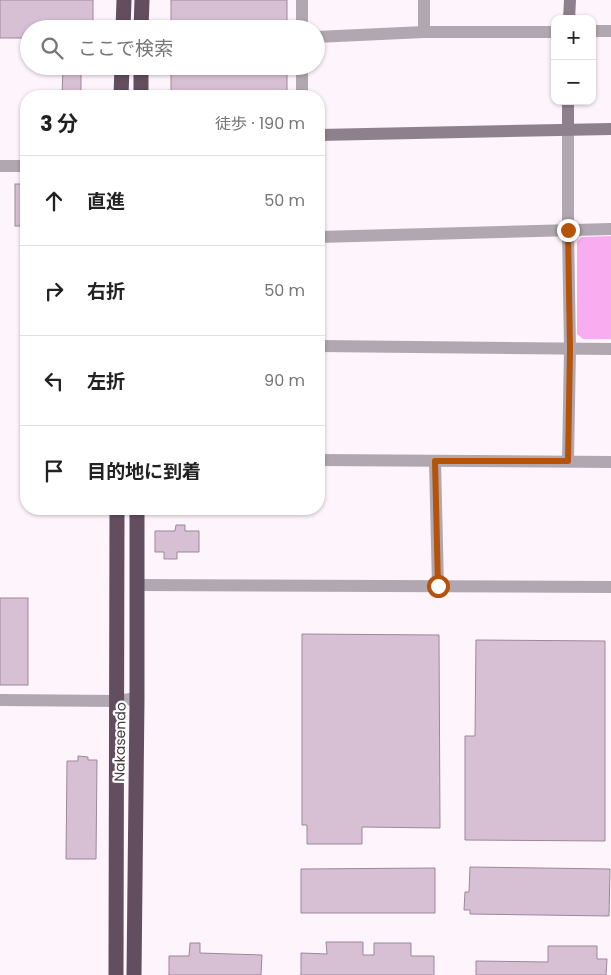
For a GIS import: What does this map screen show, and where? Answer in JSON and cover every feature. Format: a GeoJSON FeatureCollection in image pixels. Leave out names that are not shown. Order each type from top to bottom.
{"type":"FeatureCollection","features":[{"type":"Feature","properties":{"kind":"highway"},"geometry":{"type":"LineString","coordinates":[[124,0],[124,20]]}},
{"type":"Feature","properties":{"kind":"highway"},"geometry":{"type":"LineString","coordinates":[[141,20],[142,0]]}},
{"type":"Feature","properties":{"kind":"highway"},"geometry":{"type":"LineString","coordinates":[[121,90],[122,75]]}},
{"type":"Feature","properties":{"kind":"highway"},"geometry":{"type":"LineString","coordinates":[[140,90],[141,75]]}},
{"type":"Feature","properties":{"kind":"highway","name":"Nakasendo"},"geometry":{"type":"LineString","coordinates":[[116,975],[118,515]]}},
{"type":"Feature","properties":{"kind":"highway","name":"Nakasendo"},"geometry":{"type":"LineString","coordinates":[[134,975],[138,515]]}},
{"type":"Feature","properties":{"kind":"street"},"geometry":{"type":"LineString","coordinates":[[302,0],[302,20]]}},
{"type":"Feature","properties":{"kind":"street"},"geometry":{"type":"LineString","coordinates":[[424,0],[424,32]]}},
{"type":"Feature","properties":{"kind":"street"},"geometry":{"type":"LineString","coordinates":[[569,15],[570,0]]}},
{"type":"Feature","properties":{"kind":"street"},"geometry":{"type":"LineString","coordinates":[[596,31],[611,31]]}},
{"type":"Feature","properties":{"kind":"street"},"geometry":{"type":"LineString","coordinates":[[325,37],[424,32],[551,32]]}},
{"type":"Feature","properties":{"kind":"street"},"geometry":{"type":"LineString","coordinates":[[302,75],[302,90]]}},
{"type":"Feature","properties":{"kind":"street"},"geometry":{"type":"LineString","coordinates":[[568,105],[570,349],[568,461]]}},
{"type":"Feature","properties":{"kind":"street"},"geometry":{"type":"LineString","coordinates":[[325,135],[611,129]]}},
{"type":"Feature","properties":{"kind":"street"},"geometry":{"type":"LineString","coordinates":[[0,166],[20,166]]}},
{"type":"Feature","properties":{"kind":"street"},"geometry":{"type":"LineString","coordinates":[[325,237],[611,229]]}},
{"type":"Feature","properties":{"kind":"street"},"geometry":{"type":"LineString","coordinates":[[325,346],[611,349]]}},
{"type":"Feature","properties":{"kind":"street"},"geometry":{"type":"LineString","coordinates":[[325,460],[611,462]]}},
{"type":"Feature","properties":{"kind":"street"},"geometry":{"type":"LineString","coordinates":[[435,461],[438,586]]}},
{"type":"Feature","properties":{"kind":"street"},"geometry":{"type":"LineString","coordinates":[[137,585],[611,587]]}},
{"type":"Feature","properties":{"kind":"street"},"geometry":{"type":"LineString","coordinates":[[0,700],[117,701],[137,698]]}},
{"type":"Feature","properties":{"kind":"shaded area"},"geometry":{"type":"Polygon","coordinates":[[[611,236],[611,339],[583,339],[577,334],[577,242],[582,237],[611,236]]]}},
{"type":"Feature","properties":{"kind":"building"},"geometry":{"type":"Polygon","coordinates":[[[0,0],[93,0],[93,20],[20,20],[20,38],[0,38],[0,0]]]}},
{"type":"Feature","properties":{"kind":"building"},"geometry":{"type":"Polygon","coordinates":[[[171,0],[287,0],[287,20],[171,20],[171,0]]]}},
{"type":"Feature","properties":{"kind":"building"},"geometry":{"type":"Polygon","coordinates":[[[63,75],[81,75],[81,90],[62,90],[63,75]]]}},
{"type":"Feature","properties":{"kind":"building"},"geometry":{"type":"Polygon","coordinates":[[[171,75],[287,75],[287,90],[171,90],[171,75]]]}},
{"type":"Feature","properties":{"kind":"building"},"geometry":{"type":"Polygon","coordinates":[[[15,184],[20,184],[20,226],[15,226],[15,184]]]}},
{"type":"Feature","properties":{"kind":"building"},"geometry":{"type":"Polygon","coordinates":[[[176,525],[185,525],[185,531],[199,531],[199,552],[177,552],[177,559],[164,559],[164,552],[155,552],[155,531],[175,531],[176,525]]]}},
{"type":"Feature","properties":{"kind":"building"},"geometry":{"type":"Polygon","coordinates":[[[0,598],[28,598],[28,685],[0,685],[0,598]]]}},
{"type":"Feature","properties":{"kind":"building"},"geometry":{"type":"Polygon","coordinates":[[[302,634],[439,635],[440,828],[362,827],[362,844],[307,844],[307,825],[302,825],[302,634]]]}},
{"type":"Feature","properties":{"kind":"building"},"geometry":{"type":"Polygon","coordinates":[[[476,640],[605,641],[605,841],[465,840],[465,736],[475,736],[476,640]]]}},
{"type":"Feature","properties":{"kind":"building"},"geometry":{"type":"Polygon","coordinates":[[[78,756],[88,757],[88,760],[97,760],[96,859],[66,859],[67,761],[78,761],[78,756]]]}},
{"type":"Feature","properties":{"kind":"building"},"geometry":{"type":"Polygon","coordinates":[[[470,867],[610,869],[609,916],[470,914],[470,910],[464,910],[465,892],[469,892],[470,867]]]}},
{"type":"Feature","properties":{"kind":"building"},"geometry":{"type":"Polygon","coordinates":[[[435,868],[435,913],[301,913],[301,869],[435,868]]]}},
{"type":"Feature","properties":{"kind":"building"},"geometry":{"type":"Polygon","coordinates":[[[326,942],[363,942],[363,955],[374,955],[374,943],[411,943],[411,956],[434,956],[434,975],[301,975],[301,953],[327,954],[326,942]]]}},
{"type":"Feature","properties":{"kind":"building"},"geometry":{"type":"Polygon","coordinates":[[[190,943],[200,943],[200,953],[262,955],[261,975],[169,975],[169,956],[189,956],[190,943]]]}},
{"type":"Feature","properties":{"kind":"building"},"geometry":{"type":"Polygon","coordinates":[[[548,946],[597,946],[597,959],[607,959],[606,975],[476,975],[476,961],[548,962],[548,946]]]}},
{"type":"Feature","properties":{"kind":"route"},"geometry":{"type":"LineString","coordinates":[[438,586],[435,461],[568,461],[570,349],[568,230]]}}]}
